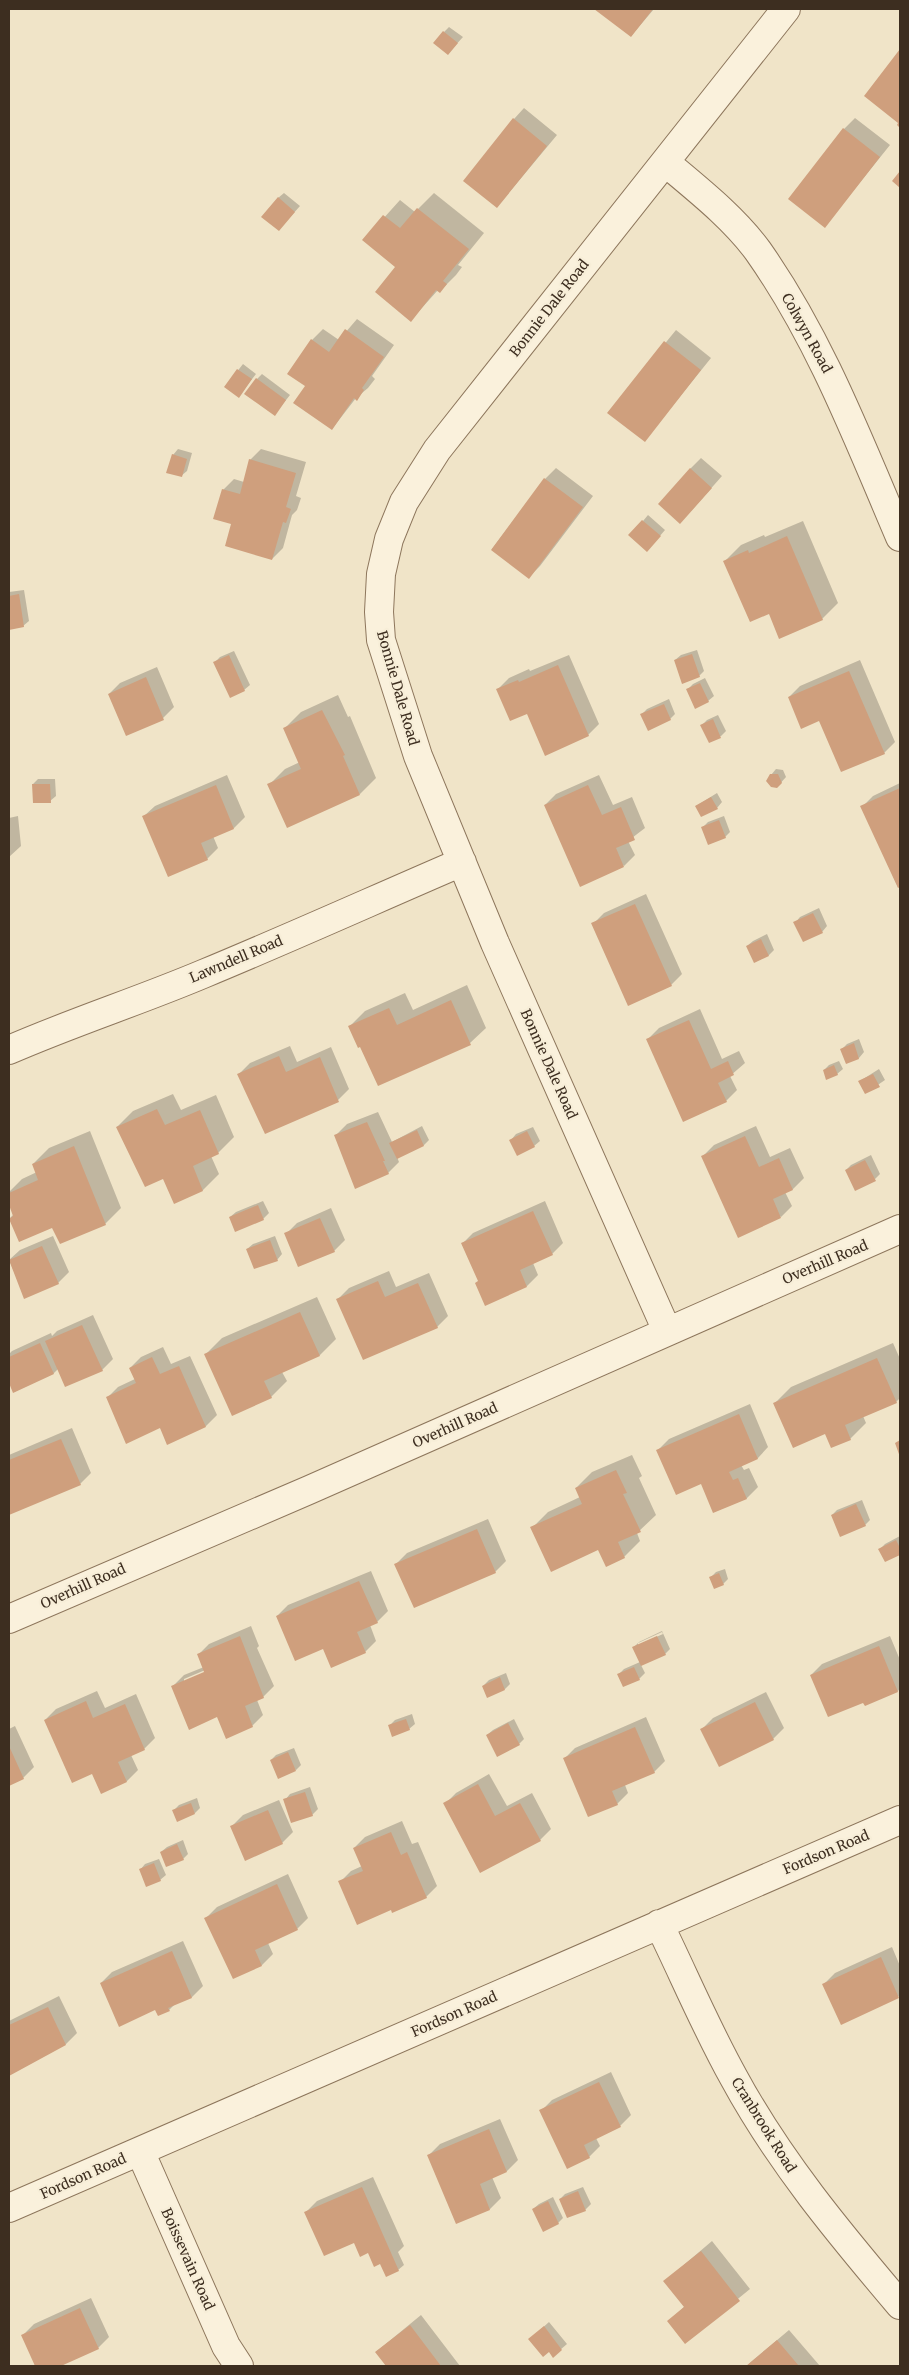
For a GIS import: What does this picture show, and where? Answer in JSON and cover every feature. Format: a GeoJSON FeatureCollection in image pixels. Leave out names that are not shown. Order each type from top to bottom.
{"type":"FeatureCollection","features":[{"type":"Feature","properties":{"kind":"street","name":"Bonnie Dale Road"},"geometry":{"type":"LineString","coordinates":[[667,1331],[495,943],[418,756],[381,640],[379,612],[381,574],[388,539],[404,502],[437,450],[786,9]]}},
{"type":"Feature","properties":{"kind":"street","name":"Colwyn Road"},"geometry":{"type":"LineString","coordinates":[[665,162],[715,205],[757,250],[804,325],[830,373],[900,537]]}},
{"type":"Feature","properties":{"kind":"street","name":"Lawndell Road"},"geometry":{"type":"LineString","coordinates":[[9,1050],[72,1023],[102,1014],[203,974],[462,862]]}},
{"type":"Feature","properties":{"kind":"street","name":"Overhill Road"},"geometry":{"type":"LineString","coordinates":[[9,1619],[309,1490],[900,1230]]}},
{"type":"Feature","properties":{"kind":"street","name":"Fordson Road"},"geometry":{"type":"LineString","coordinates":[[9,2208],[900,1820]]}},
{"type":"Feature","properties":{"kind":"street","name":"Cranbrook Road"},"geometry":{"type":"LineString","coordinates":[[659,1924],[734,2078],[777,2149],[804,2188],[900,2305]]}},
{"type":"Feature","properties":{"kind":"street","name":"Boissevain Road"},"geometry":{"type":"LineString","coordinates":[[140,2151],[226,2346],[238,2366]]}},
{"type":"Feature","properties":{"kind":"building"},"geometry":{"type":"Polygon","coordinates":[[[594,9],[653,9],[631,37],[594,9]]]}},
{"type":"Feature","properties":{"kind":"building"},"geometry":{"type":"Polygon","coordinates":[[[443,31],[458,43],[448,55],[433,43],[443,31]]]}},
{"type":"Feature","properties":{"kind":"building"},"geometry":{"type":"Polygon","coordinates":[[[900,49],[900,128],[897,125],[898,123],[864,96],[900,49]]]}},
{"type":"Feature","properties":{"kind":"building"},"geometry":{"type":"Polygon","coordinates":[[[513,118],[547,146],[497,208],[463,181],[513,118]]]}},
{"type":"Feature","properties":{"kind":"building"},"geometry":{"type":"Polygon","coordinates":[[[843,128],[880,157],[825,228],[788,199],[843,128]]]}},
{"type":"Feature","properties":{"kind":"building"},"geometry":{"type":"Polygon","coordinates":[[[900,171],[900,188],[892,181],[900,171]]]}},
{"type":"Feature","properties":{"kind":"building"},"geometry":{"type":"Polygon","coordinates":[[[278,197],[295,212],[279,231],[261,217],[278,197]]]}},
{"type":"Feature","properties":{"kind":"building"},"geometry":{"type":"Polygon","coordinates":[[[417,208],[469,249],[443,281],[447,284],[440,293],[436,290],[411,322],[375,292],[395,267],[362,240],[383,215],[400,228],[417,208]]]}},
{"type":"Feature","properties":{"kind":"building"},"geometry":{"type":"Polygon","coordinates":[[[345,329],[384,357],[362,388],[364,390],[357,401],[354,398],[332,430],[293,403],[305,386],[287,374],[311,339],[329,352],[345,329]]]}},
{"type":"Feature","properties":{"kind":"building"},"geometry":{"type":"Polygon","coordinates":[[[664,341],[701,370],[645,442],[607,413],[664,341]]]}},
{"type":"Feature","properties":{"kind":"building"},"geometry":{"type":"Polygon","coordinates":[[[237,369],[252,379],[239,398],[224,387],[237,369]]]}},
{"type":"Feature","properties":{"kind":"building"},"geometry":{"type":"Polygon","coordinates":[[[256,378],[286,400],[275,416],[244,394],[256,378]]]}},
{"type":"Feature","properties":{"kind":"building"},"geometry":{"type":"Polygon","coordinates":[[[172,454],[187,459],[182,477],[166,473],[172,454]]]}},
{"type":"Feature","properties":{"kind":"building"},"geometry":{"type":"Polygon","coordinates":[[[249,459],[296,473],[286,507],[291,509],[286,523],[283,522],[272,560],[225,546],[231,524],[213,519],[222,489],[240,494],[249,459]]]}},
{"type":"Feature","properties":{"kind":"building"},"geometry":{"type":"Polygon","coordinates":[[[690,468],[712,488],[680,524],[658,504],[690,468]]]}},
{"type":"Feature","properties":{"kind":"building"},"geometry":{"type":"Polygon","coordinates":[[[544,478],[583,507],[529,579],[491,550],[544,478]]]}},
{"type":"Feature","properties":{"kind":"building"},"geometry":{"type":"Polygon","coordinates":[[[642,520],[661,536],[647,552],[628,535],[642,520]]]}},
{"type":"Feature","properties":{"kind":"building"},"geometry":{"type":"Polygon","coordinates":[[[787,536],[823,620],[779,639],[769,614],[750,622],[723,561],[748,550],[749,553],[787,536]]]}},
{"type":"Feature","properties":{"kind":"building"},"geometry":{"type":"Polygon","coordinates":[[[19,594],[24,627],[9,630],[9,596],[19,594]]]}},
{"type":"Feature","properties":{"kind":"building"},"geometry":{"type":"Polygon","coordinates":[[[692,654],[700,677],[682,684],[674,660],[692,654]]]}},
{"type":"Feature","properties":{"kind":"building"},"geometry":{"type":"Polygon","coordinates":[[[229,655],[245,691],[230,698],[213,662],[229,655]]]}},
{"type":"Feature","properties":{"kind":"building"},"geometry":{"type":"Polygon","coordinates":[[[558,665],[589,736],[545,756],[527,714],[510,721],[496,689],[518,680],[519,682],[558,665]]]}},
{"type":"Feature","properties":{"kind":"building"},"geometry":{"type":"Polygon","coordinates":[[[849,671],[885,754],[841,772],[819,721],[801,729],[788,697],[849,671]]]}},
{"type":"Feature","properties":{"kind":"building"},"geometry":{"type":"Polygon","coordinates":[[[146,677],[164,720],[126,736],[108,694],[146,677]]]}},
{"type":"Feature","properties":{"kind":"building"},"geometry":{"type":"Polygon","coordinates":[[[700,683],[709,702],[695,709],[686,689],[700,683]]]}},
{"type":"Feature","properties":{"kind":"building"},"geometry":{"type":"Polygon","coordinates":[[[664,704],[671,720],[648,731],[640,714],[664,704]]]}},
{"type":"Feature","properties":{"kind":"building"},"geometry":{"type":"Polygon","coordinates":[[[322,710],[345,755],[343,756],[360,795],[287,828],[267,784],[301,769],[283,728],[322,710]]]}},
{"type":"Feature","properties":{"kind":"building"},"geometry":{"type":"Polygon","coordinates":[[[713,719],[721,738],[709,743],[700,725],[713,719]]]}},
{"type":"Feature","properties":{"kind":"building"},"geometry":{"type":"Polygon","coordinates":[[[770,774],[778,774],[782,783],[777,788],[771,787],[766,781],[770,774]]]}},
{"type":"Feature","properties":{"kind":"building"},"geometry":{"type":"Polygon","coordinates":[[[32,784],[50,784],[51,803],[33,803],[32,784]]]}},
{"type":"Feature","properties":{"kind":"building"},"geometry":{"type":"Polygon","coordinates":[[[216,785],[234,829],[201,843],[208,860],[168,877],[142,816],[216,785]]]}},
{"type":"Feature","properties":{"kind":"building"},"geometry":{"type":"Polygon","coordinates":[[[588,785],[602,815],[621,807],[635,840],[616,848],[624,867],[580,887],[544,805],[588,785]]]}},
{"type":"Feature","properties":{"kind":"building"},"geometry":{"type":"Polygon","coordinates":[[[900,788],[900,887],[898,888],[860,806],[900,788]]]}},
{"type":"Feature","properties":{"kind":"building"},"geometry":{"type":"Polygon","coordinates":[[[711,797],[718,809],[701,817],[695,806],[711,797]]]}},
{"type":"Feature","properties":{"kind":"building"},"geometry":{"type":"Polygon","coordinates":[[[719,820],[726,838],[708,845],[701,827],[719,820]]]}},
{"type":"Feature","properties":{"kind":"building"},"geometry":{"type":"Polygon","coordinates":[[[635,904],[672,986],[628,1006],[591,923],[635,904]]]}},
{"type":"Feature","properties":{"kind":"building"},"geometry":{"type":"Polygon","coordinates":[[[813,913],[823,933],[803,942],[793,922],[813,913]]]}},
{"type":"Feature","properties":{"kind":"building"},"geometry":{"type":"Polygon","coordinates":[[[761,939],[769,956],[754,963],[746,946],[761,939]]]}},
{"type":"Feature","properties":{"kind":"building"},"geometry":{"type":"Polygon","coordinates":[[[451,1000],[471,1045],[378,1086],[348,1026],[389,1008],[397,1025],[451,1000]]]}},
{"type":"Feature","properties":{"kind":"building"},"geometry":{"type":"Polygon","coordinates":[[[689,1020],[711,1069],[728,1061],[734,1075],[718,1083],[727,1102],[683,1122],[646,1039],[689,1020]]]}},
{"type":"Feature","properties":{"kind":"building"},"geometry":{"type":"Polygon","coordinates":[[[854,1043],[859,1059],[846,1064],[840,1049],[854,1043]]]}},
{"type":"Feature","properties":{"kind":"building"},"geometry":{"type":"Polygon","coordinates":[[[279,1056],[286,1072],[320,1057],[339,1102],[265,1134],[237,1074],[279,1056]]]}},
{"type":"Feature","properties":{"kind":"building"},"geometry":{"type":"Polygon","coordinates":[[[834,1065],[838,1075],[826,1080],[823,1070],[834,1065]]]}},
{"type":"Feature","properties":{"kind":"building"},"geometry":{"type":"Polygon","coordinates":[[[873,1074],[880,1087],[865,1094],[858,1081],[873,1074]]]}},
{"type":"Feature","properties":{"kind":"building"},"geometry":{"type":"Polygon","coordinates":[[[157,1109],[165,1125],[200,1110],[219,1154],[193,1166],[203,1191],[174,1204],[163,1179],[145,1187],[116,1127],[157,1109]]]}},
{"type":"Feature","properties":{"kind":"building"},"geometry":{"type":"Polygon","coordinates":[[[367,1122],[389,1174],[355,1189],[334,1135],[367,1122]]]}},
{"type":"Feature","properties":{"kind":"building"},"geometry":{"type":"Polygon","coordinates":[[[417,1130],[424,1146],[397,1159],[389,1143],[417,1130]]]}},
{"type":"Feature","properties":{"kind":"building"},"geometry":{"type":"Polygon","coordinates":[[[527,1131],[535,1147],[517,1156],[509,1140],[527,1131]]]}},
{"type":"Feature","properties":{"kind":"building"},"geometry":{"type":"Polygon","coordinates":[[[745,1136],[759,1167],[779,1158],[793,1190],[773,1199],[781,1218],[738,1238],[701,1156],[745,1136]]]}},
{"type":"Feature","properties":{"kind":"building"},"geometry":{"type":"Polygon","coordinates":[[[74,1146],[106,1225],[60,1244],[52,1228],[19,1242],[9,1219],[13,1216],[9,1205],[9,1193],[38,1180],[32,1164],[74,1146]]]}},
{"type":"Feature","properties":{"kind":"building"},"geometry":{"type":"Polygon","coordinates":[[[865,1160],[876,1181],[855,1191],[845,1170],[865,1160]]]}},
{"type":"Feature","properties":{"kind":"building"},"geometry":{"type":"Polygon","coordinates":[[[258,1205],[264,1220],[235,1232],[229,1217],[258,1205]]]}},
{"type":"Feature","properties":{"kind":"building"},"geometry":{"type":"Polygon","coordinates":[[[533,1211],[553,1255],[520,1270],[527,1287],[485,1306],[475,1283],[478,1281],[461,1243],[533,1211]]]}},
{"type":"Feature","properties":{"kind":"building"},"geometry":{"type":"Polygon","coordinates":[[[320,1218],[335,1252],[298,1267],[284,1233],[320,1218]]]}},
{"type":"Feature","properties":{"kind":"building"},"geometry":{"type":"Polygon","coordinates":[[[270,1240],[278,1261],[254,1269],[246,1249],[270,1240]]]}},
{"type":"Feature","properties":{"kind":"building"},"geometry":{"type":"Polygon","coordinates":[[[42,1246],[59,1284],[24,1299],[9,1260],[42,1246]]]}},
{"type":"Feature","properties":{"kind":"building"},"geometry":{"type":"Polygon","coordinates":[[[378,1281],[385,1297],[418,1283],[438,1328],[363,1360],[336,1299],[378,1281]]]}},
{"type":"Feature","properties":{"kind":"building"},"geometry":{"type":"Polygon","coordinates":[[[300,1312],[320,1356],[264,1381],[272,1398],[232,1416],[204,1354],[300,1312]]]}},
{"type":"Feature","properties":{"kind":"building"},"geometry":{"type":"Polygon","coordinates":[[[82,1325],[103,1371],[65,1387],[45,1341],[82,1325]]]}},
{"type":"Feature","properties":{"kind":"building"},"geometry":{"type":"Polygon","coordinates":[[[40,1343],[54,1374],[13,1393],[9,1383],[9,1357],[40,1343]]]}},
{"type":"Feature","properties":{"kind":"building"},"geometry":{"type":"Polygon","coordinates":[[[152,1357],[160,1374],[179,1366],[206,1427],[167,1445],[160,1428],[126,1444],[106,1397],[136,1383],[129,1368],[152,1357]]]}},
{"type":"Feature","properties":{"kind":"building"},"geometry":{"type":"Polygon","coordinates":[[[877,1358],[897,1403],[845,1425],[851,1440],[831,1448],[825,1434],[793,1448],[773,1403],[877,1358]]]}},
{"type":"Feature","properties":{"kind":"building"},"geometry":{"type":"Polygon","coordinates":[[[739,1414],[758,1459],[729,1472],[733,1480],[738,1478],[747,1499],[713,1513],[701,1484],[676,1495],[656,1450],[739,1414]]]}},
{"type":"Feature","properties":{"kind":"building"},"geometry":{"type":"Polygon","coordinates":[[[61,1439],[81,1485],[9,1515],[9,1460],[61,1439]]]}},
{"type":"Feature","properties":{"kind":"building"},"geometry":{"type":"Polygon","coordinates":[[[900,1440],[900,1457],[895,1443],[900,1440]]]}},
{"type":"Feature","properties":{"kind":"building"},"geometry":{"type":"Polygon","coordinates":[[[616,1470],[627,1493],[623,1494],[641,1532],[618,1542],[625,1558],[606,1567],[598,1550],[551,1572],[530,1527],[582,1504],[575,1488],[616,1470]]]}},
{"type":"Feature","properties":{"kind":"building"},"geometry":{"type":"Polygon","coordinates":[[[856,1504],[866,1526],[840,1537],[831,1515],[856,1504]]]}},
{"type":"Feature","properties":{"kind":"building"},"geometry":{"type":"Polygon","coordinates":[[[477,1529],[496,1573],[414,1608],[394,1564],[477,1529]]]}},
{"type":"Feature","properties":{"kind":"building"},"geometry":{"type":"Polygon","coordinates":[[[896,1540],[900,1548],[900,1555],[885,1562],[878,1549],[896,1540]]]}},
{"type":"Feature","properties":{"kind":"building"},"geometry":{"type":"Polygon","coordinates":[[[719,1573],[724,1585],[714,1589],[709,1577],[719,1573]]]}},
{"type":"Feature","properties":{"kind":"building"},"geometry":{"type":"Polygon","coordinates":[[[359,1581],[378,1623],[357,1632],[366,1653],[331,1668],[323,1649],[295,1661],[276,1616],[359,1581]]]}},
{"type":"Feature","properties":{"kind":"building"},"geometry":{"type":"Polygon","coordinates":[[[240,1636],[264,1698],[245,1706],[253,1727],[226,1739],[217,1717],[189,1730],[171,1686],[204,1672],[197,1654],[240,1636]]]}},
{"type":"Feature","properties":{"kind":"building"},"geometry":{"type":"Polygon","coordinates":[[[657,1636],[666,1655],[641,1666],[632,1647],[657,1636]]]}},
{"type":"Feature","properties":{"kind":"building"},"geometry":{"type":"Polygon","coordinates":[[[879,1646],[898,1692],[865,1706],[863,1703],[828,1717],[810,1675],[879,1646]]]}},
{"type":"Feature","properties":{"kind":"building"},"geometry":{"type":"Polygon","coordinates":[[[634,1667],[640,1680],[623,1687],[617,1674],[634,1667]]]}},
{"type":"Feature","properties":{"kind":"building"},"geometry":{"type":"Polygon","coordinates":[[[500,1677],[505,1690],[487,1698],[482,1686],[500,1677]]]}},
{"type":"Feature","properties":{"kind":"building"},"geometry":{"type":"Polygon","coordinates":[[[86,1701],[93,1718],[125,1704],[145,1750],[118,1762],[127,1782],[101,1794],[92,1774],[72,1783],[44,1720],[86,1701]]]}},
{"type":"Feature","properties":{"kind":"building"},"geometry":{"type":"Polygon","coordinates":[[[755,1702],[774,1740],[719,1767],[700,1729],[755,1702]]]}},
{"type":"Feature","properties":{"kind":"building"},"geometry":{"type":"Polygon","coordinates":[[[406,1719],[410,1730],[392,1737],[388,1725],[406,1719]]]}},
{"type":"Feature","properties":{"kind":"building"},"geometry":{"type":"Polygon","coordinates":[[[508,1723],[520,1745],[497,1757],[486,1735],[508,1723]]]}},
{"type":"Feature","properties":{"kind":"building"},"geometry":{"type":"Polygon","coordinates":[[[635,1727],[655,1773],[612,1791],[618,1805],[588,1817],[563,1758],[635,1727]]]}},
{"type":"Feature","properties":{"kind":"building"},"geometry":{"type":"Polygon","coordinates":[[[9,1746],[24,1779],[9,1786],[9,1746]]]}},
{"type":"Feature","properties":{"kind":"building"},"geometry":{"type":"Polygon","coordinates":[[[288,1752],[296,1771],[278,1779],[270,1760],[288,1752]]]}},
{"type":"Feature","properties":{"kind":"building"},"geometry":{"type":"Polygon","coordinates":[[[478,1784],[495,1816],[520,1803],[541,1841],[480,1873],[443,1803],[478,1784]]]}},
{"type":"Feature","properties":{"kind":"building"},"geometry":{"type":"Polygon","coordinates":[[[305,1792],[313,1816],[291,1823],[283,1799],[305,1792]]]}},
{"type":"Feature","properties":{"kind":"building"},"geometry":{"type":"Polygon","coordinates":[[[191,1803],[195,1814],[177,1822],[172,1810],[191,1803]]]}},
{"type":"Feature","properties":{"kind":"building"},"geometry":{"type":"Polygon","coordinates":[[[268,1810],[283,1844],[245,1861],[230,1826],[268,1810]]]}},
{"type":"Feature","properties":{"kind":"building"},"geometry":{"type":"Polygon","coordinates":[[[391,1832],[401,1855],[407,1852],[427,1898],[392,1913],[391,1910],[357,1925],[338,1881],[363,1871],[353,1848],[391,1832]]]}},
{"type":"Feature","properties":{"kind":"building"},"geometry":{"type":"Polygon","coordinates":[[[177,1844],[184,1860],[166,1867],[160,1852],[177,1844]]]}},
{"type":"Feature","properties":{"kind":"building"},"geometry":{"type":"Polygon","coordinates":[[[154,1863],[161,1881],[146,1887],[139,1869],[154,1863]]]}},
{"type":"Feature","properties":{"kind":"building"},"geometry":{"type":"Polygon","coordinates":[[[277,1884],[298,1930],[255,1950],[262,1966],[233,1979],[204,1918],[277,1884]]]}},
{"type":"Feature","properties":{"kind":"building"},"geometry":{"type":"Polygon","coordinates":[[[172,1951],[192,1998],[168,2008],[170,2011],[158,2016],[155,2010],[119,2027],[100,1983],[172,1951]]]}},
{"type":"Feature","properties":{"kind":"building"},"geometry":{"type":"Polygon","coordinates":[[[881,1957],[899,1998],[841,2025],[822,1984],[881,1957]]]}},
{"type":"Feature","properties":{"kind":"building"},"geometry":{"type":"Polygon","coordinates":[[[48,2007],[66,2045],[9,2076],[9,2025],[48,2007]]]}},
{"type":"Feature","properties":{"kind":"building"},"geometry":{"type":"Polygon","coordinates":[[[599,2082],[621,2127],[584,2145],[590,2158],[567,2169],[539,2110],[599,2082]]]}},
{"type":"Feature","properties":{"kind":"building"},"geometry":{"type":"Polygon","coordinates":[[[489,2129],[507,2172],[480,2184],[490,2210],[456,2224],[427,2155],[489,2129]]]}},
{"type":"Feature","properties":{"kind":"building"},"geometry":{"type":"Polygon","coordinates":[[[362,2187],[399,2271],[386,2277],[380,2264],[374,2267],[368,2253],[360,2257],[354,2243],[324,2256],[304,2212],[362,2187]]]}},
{"type":"Feature","properties":{"kind":"building"},"geometry":{"type":"Polygon","coordinates":[[[578,2191],[586,2211],[567,2218],[559,2199],[578,2191]]]}},
{"type":"Feature","properties":{"kind":"building"},"geometry":{"type":"Polygon","coordinates":[[[548,2201],[559,2224],[543,2232],[532,2209],[548,2201]]]}},
{"type":"Feature","properties":{"kind":"building"},"geometry":{"type":"Polygon","coordinates":[[[701,2251],[740,2301],[685,2344],[667,2321],[684,2307],[663,2281],[701,2251]]]}},
{"type":"Feature","properties":{"kind":"building"},"geometry":{"type":"Polygon","coordinates":[[[80,2308],[99,2349],[61,2366],[35,2366],[21,2335],[80,2308]]]}},
{"type":"Feature","properties":{"kind":"building"},"geometry":{"type":"Polygon","coordinates":[[[410,2325],[441,2366],[386,2366],[375,2352],[410,2325]]]}},
{"type":"Feature","properties":{"kind":"building"},"geometry":{"type":"Polygon","coordinates":[[[544,2326],[562,2350],[553,2358],[549,2352],[543,2357],[528,2339],[544,2326]]]}},
{"type":"Feature","properties":{"kind":"building"},"geometry":{"type":"Polygon","coordinates":[[[777,2340],[799,2366],[746,2366],[777,2340]]]}}]}
